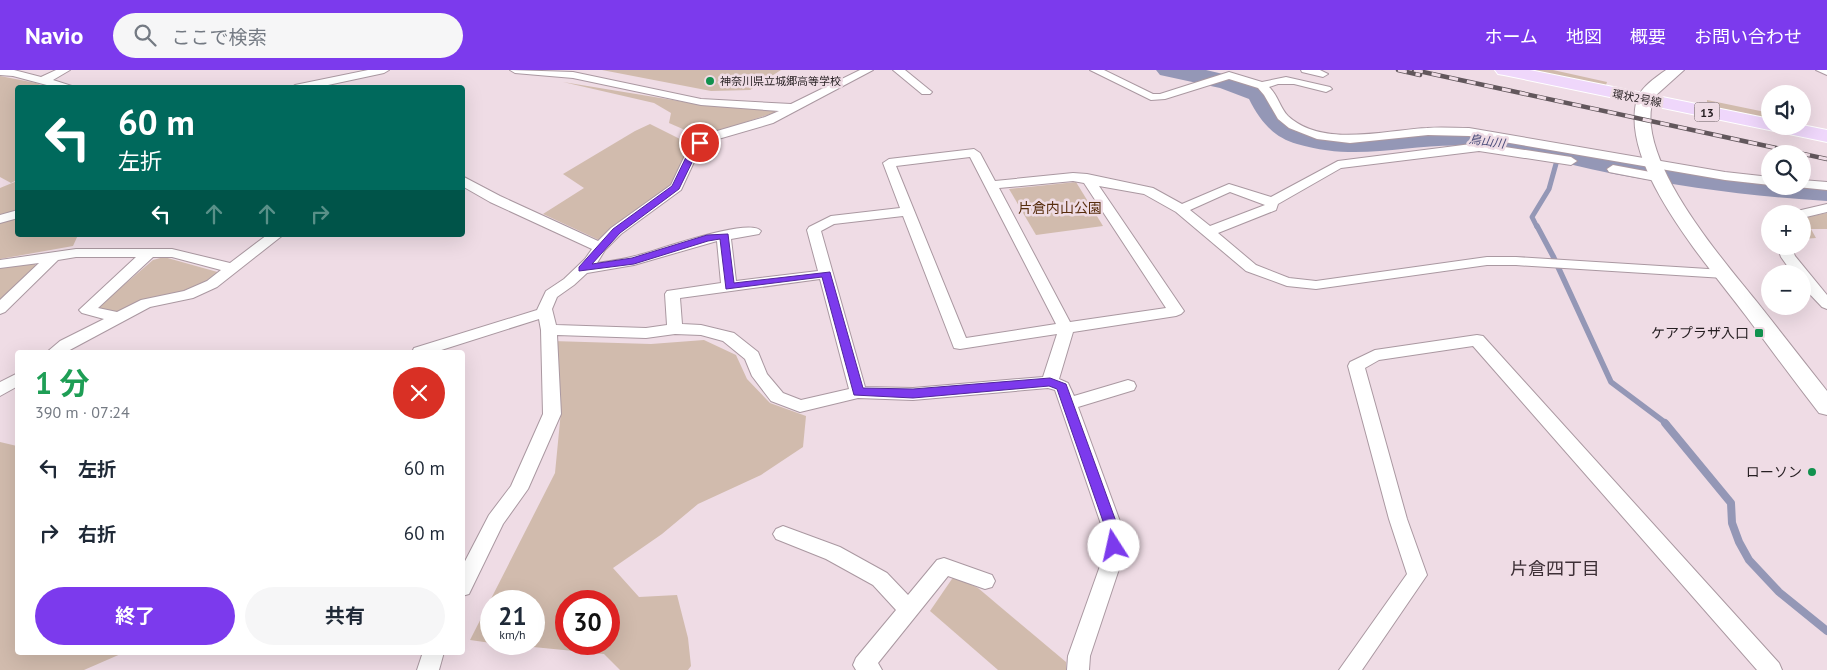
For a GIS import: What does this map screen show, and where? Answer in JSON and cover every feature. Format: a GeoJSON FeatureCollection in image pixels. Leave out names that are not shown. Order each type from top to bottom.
{"type":"FeatureCollection","features":[{"type":"Feature","properties":{"kind":"main road","name":"13"},"geometry":{"type":"LineString","coordinates":[[1486,70],[1525,76]]}},
{"type":"Feature","properties":{"kind":"main road","name":"環状2号線"},"geometry":{"type":"LineString","coordinates":[[1504,70],[1525,76],[1761,106]]}},
{"type":"Feature","properties":{"kind":"main road","name":"環状2号線"},"geometry":{"type":"LineString","coordinates":[[1583,70],[1650,92],[1761,122]]}},
{"type":"Feature","properties":{"kind":"main road"},"geometry":{"type":"LineString","coordinates":[[1811,115],[1827,118]]}},
{"type":"Feature","properties":{"kind":"main road"},"geometry":{"type":"LineString","coordinates":[[1811,133],[1827,136]]}},
{"type":"Feature","properties":{"kind":"street"},"geometry":{"type":"LineString","coordinates":[[43,80],[65,70]]}},
{"type":"Feature","properties":{"kind":"street"},"geometry":{"type":"LineString","coordinates":[[310,85],[384,70]]}},
{"type":"Feature","properties":{"kind":"street"},"geometry":{"type":"LineString","coordinates":[[515,70],[573,76],[701,102],[793,108]]}},
{"type":"Feature","properties":{"kind":"street"},"geometry":{"type":"LineString","coordinates":[[465,582],[496,520],[519,489],[552,414],[550,330],[544,309],[551,294],[569,282],[583,269],[600,247],[616,231],[676,187],[695,147],[704,139],[769,120],[868,70]]}},
{"type":"Feature","properties":{"kind":"street"},"geometry":{"type":"LineString","coordinates":[[898,70],[926,92]]}},
{"type":"Feature","properties":{"kind":"street"},"geometry":{"type":"LineString","coordinates":[[1095,70],[1151,96],[1161,97],[1219,78]]}},
{"type":"Feature","properties":{"kind":"street"},"geometry":{"type":"LineString","coordinates":[[1205,70],[1219,78],[1262,86],[1269,92],[1282,117],[1293,125],[1317,135],[1350,139],[1428,131],[1469,132],[1658,173]]}},
{"type":"Feature","properties":{"kind":"street"},"geometry":{"type":"LineString","coordinates":[[1306,70],[1323,74]]}},
{"type":"Feature","properties":{"kind":"street"},"geometry":{"type":"LineString","coordinates":[[1676,70],[1650,92],[1641,115],[1645,143],[1658,173],[1683,219],[1827,407]]}},
{"type":"Feature","properties":{"kind":"street"},"geometry":{"type":"LineString","coordinates":[[1821,70],[1827,72]]}},
{"type":"Feature","properties":{"kind":"street"},"geometry":{"type":"LineString","coordinates":[[0,72],[13,73],[62,85]]}},
{"type":"Feature","properties":{"kind":"street"},"geometry":{"type":"LineString","coordinates":[[1262,86],[1271,81],[1291,79],[1326,89]]}},
{"type":"Feature","properties":{"kind":"street"},"geometry":{"type":"LineString","coordinates":[[1181,209],[1229,188],[1272,202],[1338,165],[1479,147],[1658,173],[1725,176],[1761,180]]}},
{"type":"Feature","properties":{"kind":"street"},"geometry":{"type":"LineString","coordinates":[[1050,382],[1066,329],[974,153],[889,163],[960,344],[1066,329],[1176,312],[1087,178]]}},
{"type":"Feature","properties":{"kind":"street"},"geometry":{"type":"LineString","coordinates":[[991,185],[1073,177],[1087,178],[1148,191],[1181,209],[1210,231],[1251,268],[1287,282],[1316,285],[1487,261],[1568,263],[1724,274]]}},
{"type":"Feature","properties":{"kind":"street"},"geometry":{"type":"LineString","coordinates":[[465,182],[495,199],[600,247]]}},
{"type":"Feature","properties":{"kind":"street"},"geometry":{"type":"LineString","coordinates":[[1811,185],[1827,186]]}},
{"type":"Feature","properties":{"kind":"street"},"geometry":{"type":"LineString","coordinates":[[1210,231],[1271,208],[1272,202]]}},
{"type":"Feature","properties":{"kind":"street"},"geometry":{"type":"LineString","coordinates":[[1811,212],[1827,208]]}},
{"type":"Feature","properties":{"kind":"street"},"geometry":{"type":"LineString","coordinates":[[858,392],[814,230],[831,220],[908,210]]}},
{"type":"Feature","properties":{"kind":"street"},"geometry":{"type":"LineString","coordinates":[[0,219],[15,215]]}},
{"type":"Feature","properties":{"kind":"street"},"geometry":{"type":"LineString","coordinates":[[583,269],[634,261],[707,238],[754,231]]}},
{"type":"Feature","properties":{"kind":"street"},"geometry":{"type":"LineString","coordinates":[[724,236],[729,286]]}},
{"type":"Feature","properties":{"kind":"street"},"geometry":{"type":"LineString","coordinates":[[58,350],[146,303],[188,295],[201,290],[212,284],[273,237]]}},
{"type":"Feature","properties":{"kind":"street"},"geometry":{"type":"LineString","coordinates":[[0,264],[76,253],[172,252],[232,268]]}},
{"type":"Feature","properties":{"kind":"street"},"geometry":{"type":"LineString","coordinates":[[119,317],[87,310],[148,253]]}},
{"type":"Feature","properties":{"kind":"street"},"geometry":{"type":"LineString","coordinates":[[0,309],[54,256]]}},
{"type":"Feature","properties":{"kind":"street"},"geometry":{"type":"LineString","coordinates":[[675,330],[672,294],[826,274]]}},
{"type":"Feature","properties":{"kind":"street"},"geometry":{"type":"LineString","coordinates":[[1811,285],[1827,304]]}},
{"type":"Feature","properties":{"kind":"street"},"geometry":{"type":"LineString","coordinates":[[426,350],[545,312]]}},
{"type":"Feature","properties":{"kind":"street"},"geometry":{"type":"LineString","coordinates":[[550,330],[646,333],[701,330],[728,337],[752,356],[760,376],[777,398],[800,406],[858,392],[913,394],[1050,382],[1062,387],[1112,527],[1114,546],[1110,566],[1079,656],[1078,670]]}},
{"type":"Feature","properties":{"kind":"street"},"geometry":{"type":"LineString","coordinates":[[1350,670],[1417,575],[1398,519],[1356,366],[1375,355],[1477,340],[1771,670]]}},
{"type":"Feature","properties":{"kind":"street"},"geometry":{"type":"LineString","coordinates":[[0,390],[15,380]]}},
{"type":"Feature","properties":{"kind":"street"},"geometry":{"type":"LineString","coordinates":[[1068,404],[1128,386]]}},
{"type":"Feature","properties":{"kind":"street"},"geometry":{"type":"LineString","coordinates":[[783,534],[833,552],[880,579],[909,608]]}},
{"type":"Feature","properties":{"kind":"street"},"geometry":{"type":"LineString","coordinates":[[871,670],[864,665],[944,566],[985,581]]}},
{"type":"Feature","properties":{"kind":"street"},"geometry":{"type":"LineString","coordinates":[[428,670],[433,655]]}},
{"type":"Feature","properties":{"kind":"green space","name":"神奈川県立城郷高等学校"},"geometry":{"type":"Polygon","coordinates":[[[602,70],[781,70],[750,90],[711,91],[602,70]]]}},
{"type":"Feature","properties":{"kind":"green space"},"geometry":{"type":"Polygon","coordinates":[[[1526,70],[1553,70],[1607,82],[1605,88],[1526,70]]]}},
{"type":"Feature","properties":{"kind":"green space"},"geometry":{"type":"Polygon","coordinates":[[[0,76],[40,85],[15,85],[15,181],[11,183],[0,177],[0,76]]]}},
{"type":"Feature","properties":{"kind":"green space"},"geometry":{"type":"Polygon","coordinates":[[[563,82],[697,104],[774,110],[776,112],[701,137],[669,123],[671,113],[654,103],[563,82]]]}},
{"type":"Feature","properties":{"kind":"green space"},"geometry":{"type":"Polygon","coordinates":[[[1707,100],[1761,111],[1761,117],[1707,106],[1707,100]]]}},
{"type":"Feature","properties":{"kind":"green space"},"geometry":{"type":"Polygon","coordinates":[[[650,124],[692,145],[671,186],[599,240],[543,214],[584,188],[563,174],[650,124]]]}},
{"type":"Feature","properties":{"kind":"green space"},"geometry":{"type":"Polygon","coordinates":[[[15,182],[15,237],[77,237],[73,246],[0,259],[0,188],[15,182]]]}},
{"type":"Feature","properties":{"kind":"green space","name":"片倉内山公園"},"geometry":{"type":"Polygon","coordinates":[[[1076,182],[1103,226],[1036,235],[1009,189],[1076,182]]]}},
{"type":"Feature","properties":{"kind":"green space"},"geometry":{"type":"Polygon","coordinates":[[[1827,213],[1827,229],[1811,229],[1811,216],[1827,213]]]}},
{"type":"Feature","properties":{"kind":"green space"},"geometry":{"type":"Polygon","coordinates":[[[1811,229],[1816,238],[1811,238],[1811,229]]]}},
{"type":"Feature","properties":{"kind":"green space"},"geometry":{"type":"Polygon","coordinates":[[[164,257],[221,273],[206,284],[118,313],[96,309],[153,260],[164,257]]]}},
{"type":"Feature","properties":{"kind":"green space"},"geometry":{"type":"Polygon","coordinates":[[[35,263],[35,268],[0,302],[0,267],[35,263]]]}},
{"type":"Feature","properties":{"kind":"green space"},"geometry":{"type":"Polygon","coordinates":[[[704,340],[736,355],[747,379],[770,403],[806,416],[803,447],[761,475],[698,504],[662,534],[613,568],[639,597],[677,595],[688,638],[691,666],[688,670],[620,670],[605,655],[620,655],[620,590],[555,590],[555,649],[545,648],[545,590],[495,590],[555,473],[561,411],[552,341],[651,344],[704,340]]]}},
{"type":"Feature","properties":{"kind":"green space"},"geometry":{"type":"Polygon","coordinates":[[[0,442],[15,446],[15,655],[118,655],[84,670],[0,670],[0,442]]]}},
{"type":"Feature","properties":{"kind":"green space"},"geometry":{"type":"Polygon","coordinates":[[[954,576],[978,588],[1066,662],[1066,670],[998,670],[930,611],[954,576]]]}},
{"type":"Feature","properties":{"kind":"green space"},"geometry":{"type":"Polygon","coordinates":[[[480,620],[480,641],[470,640],[480,620]]]}},
{"type":"Feature","properties":{"kind":"waterway","name":"鳥山川"},"geometry":{"type":"LineString","coordinates":[[1169,70],[1227,82],[1260,94],[1276,121],[1288,131],[1318,141],[1356,145],[1454,137],[1487,139],[1674,175],[1735,184],[1827,192]]}},
{"type":"Feature","properties":{"kind":"waterway"},"geometry":{"type":"LineString","coordinates":[[1537,227],[1532,217],[1549,189],[1559,153]]}},
{"type":"Feature","properties":{"kind":"waterway"},"geometry":{"type":"LineString","coordinates":[[1537,226],[1553,256],[1611,382],[1667,424]]}},
{"type":"Feature","properties":{"kind":"waterway"},"geometry":{"type":"LineString","coordinates":[[1665,423],[1731,503],[1732,523],[1739,542],[1749,560],[1779,592],[1827,631]]}},
{"type":"Feature","properties":{"kind":"railway"},"geometry":{"type":"LineString","coordinates":[[1398,70],[1420,75]]}},
{"type":"Feature","properties":{"kind":"railway"},"geometry":{"type":"LineString","coordinates":[[1414,70],[1827,159]]}},
{"type":"Feature","properties":{"kind":"place","name":"神奈川県立城郷高等学校"},"geometry":{"type":"Point","coordinates":[710,81]}},
{"type":"Feature","properties":{"kind":"place","name":"ケアプラザ入口"},"geometry":{"type":"Point","coordinates":[1759,333]}},
{"type":"Feature","properties":{"kind":"place","name":"ローソン"},"geometry":{"type":"Point","coordinates":[1812,472]}},
{"type":"Feature","properties":{"kind":"district","name":"片倉四丁目"},"geometry":{"type":"Point","coordinates":[1555,568]}},
{"type":"Feature","properties":{"kind":"route"},"geometry":{"type":"LineString","coordinates":[[700,143],[695,147],[676,187],[616,231],[600,247],[583,269],[634,261],[707,238],[724,236],[729,286],[826,274],[858,392],[913,394],[1050,382],[1062,387],[1112,527],[1114,546]]}}]}
